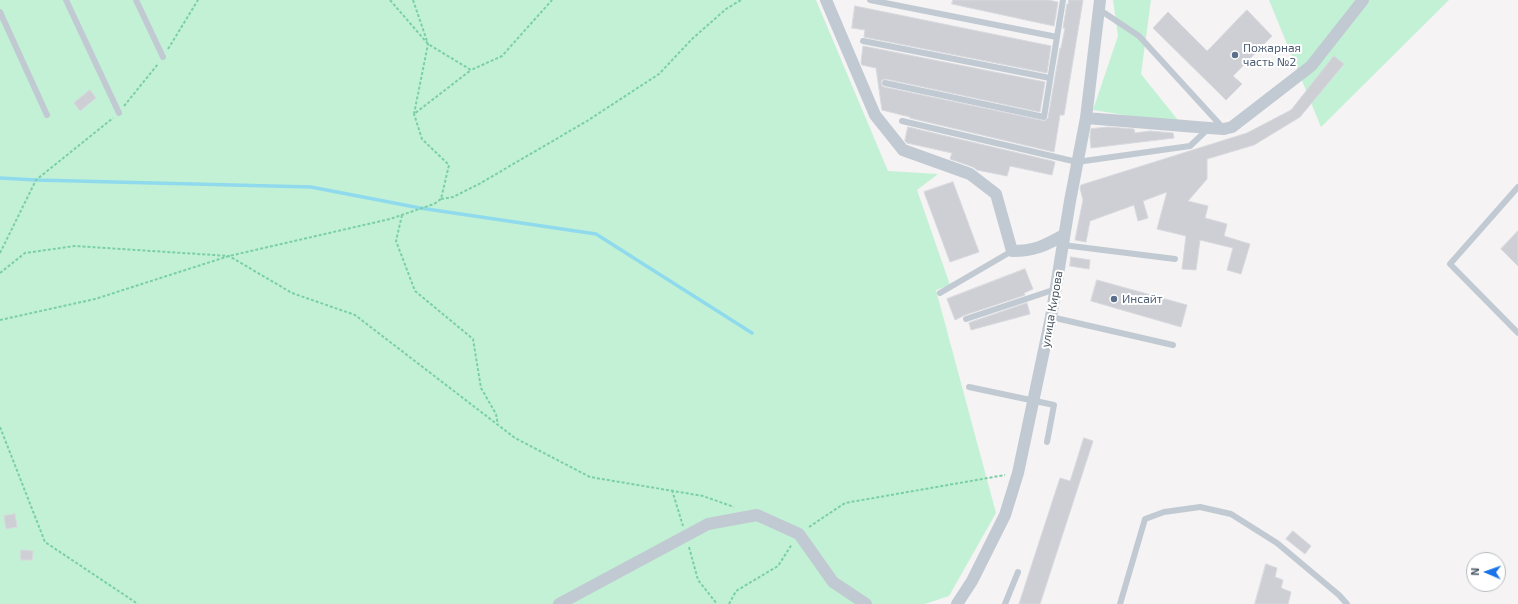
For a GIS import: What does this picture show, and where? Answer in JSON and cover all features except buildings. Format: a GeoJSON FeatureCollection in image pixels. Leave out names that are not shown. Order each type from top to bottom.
{"type":"FeatureCollection","features":[{"type":"Feature","properties":{"kind":"street"},"geometry":{"type":"LineString","coordinates":[[826,0],[875,115],[903,150],[970,174],[996,194],[1012,251],[1028,251],[1063,240]]}},
{"type":"Feature","properties":{"kind":"street"},"geometry":{"type":"LineString","coordinates":[[1086,118],[1224,129],[1232,127],[1311,66],[1363,0]]}},
{"type":"Feature","properties":{"kind":"street","name":"улица Кирова"},"geometry":{"type":"LineString","coordinates":[[957,604],[972,581],[1005,515],[1018,472],[1056,290],[1063,240],[1086,118],[1100,5]]}},
{"type":"Feature","properties":{"kind":"street"},"geometry":{"type":"LineString","coordinates":[[558,604],[708,524],[757,515],[799,534],[833,582],[866,604]]}},
{"type":"Feature","properties":{"kind":"lane"},"geometry":{"type":"LineString","coordinates":[[66,0],[119,113]]}},
{"type":"Feature","properties":{"kind":"lane"},"geometry":{"type":"LineString","coordinates":[[136,0],[163,57]]}},
{"type":"Feature","properties":{"kind":"lane"},"geometry":{"type":"LineString","coordinates":[[870,0],[1057,37]]}},
{"type":"Feature","properties":{"kind":"lane"},"geometry":{"type":"LineString","coordinates":[[885,83],[1044,117],[1063,0]]}},
{"type":"Feature","properties":{"kind":"lane"},"geometry":{"type":"LineString","coordinates":[[1100,5],[1139,36],[1224,129]]}},
{"type":"Feature","properties":{"kind":"lane"},"geometry":{"type":"LineString","coordinates":[[0,12],[47,115]]}},
{"type":"Feature","properties":{"kind":"lane"},"geometry":{"type":"LineString","coordinates":[[863,41],[1050,78]]}},
{"type":"Feature","properties":{"kind":"lane"},"geometry":{"type":"LineString","coordinates":[[902,121],[1077,162],[1190,146],[1209,128]]}},
{"type":"Feature","properties":{"kind":"lane"},"geometry":{"type":"LineString","coordinates":[[1518,187],[1450,264],[1518,332]]}},
{"type":"Feature","properties":{"kind":"lane"},"geometry":{"type":"LineString","coordinates":[[1063,240],[1174,259]]}},
{"type":"Feature","properties":{"kind":"lane"},"geometry":{"type":"LineString","coordinates":[[940,293],[1012,251]]}},
{"type":"Feature","properties":{"kind":"lane"},"geometry":{"type":"LineString","coordinates":[[966,319],[1056,290]]}},
{"type":"Feature","properties":{"kind":"lane"},"geometry":{"type":"LineString","coordinates":[[1051,317],[1173,345]]}},
{"type":"Feature","properties":{"kind":"lane"},"geometry":{"type":"LineString","coordinates":[[969,387],[1054,405],[1047,442]]}},
{"type":"Feature","properties":{"kind":"lane"},"geometry":{"type":"LineString","coordinates":[[1120,604],[1145,519],[1164,512],[1200,507],[1231,514],[1278,543],[1339,595],[1347,604]]}},
{"type":"Feature","properties":{"kind":"lane"},"geometry":{"type":"LineString","coordinates":[[1005,604],[1018,572]]}},
{"type":"Feature","properties":{"kind":"path"},"geometry":{"type":"LineString","coordinates":[[0,253],[36,180],[119,113],[163,57],[198,0]]}},
{"type":"Feature","properties":{"kind":"path"},"geometry":{"type":"LineString","coordinates":[[390,0],[428,44],[471,70]]}},
{"type":"Feature","properties":{"kind":"path"},"geometry":{"type":"LineString","coordinates":[[413,0],[428,44],[414,114],[422,139],[449,164],[441,199]]}},
{"type":"Feature","properties":{"kind":"path"},"geometry":{"type":"LineString","coordinates":[[414,114],[471,70],[502,56],[552,0]]}},
{"type":"Feature","properties":{"kind":"path"},"geometry":{"type":"LineString","coordinates":[[0,320],[95,299],[229,256],[390,219],[434,204],[441,199],[453,197],[479,184],[587,121],[659,74],[692,39],[726,9],[741,0]]}},
{"type":"Feature","properties":{"kind":"path"},"geometry":{"type":"LineString","coordinates":[[402,214],[396,241],[414,291],[473,339],[481,388],[496,414],[498,425]]}},
{"type":"Feature","properties":{"kind":"path"},"geometry":{"type":"LineString","coordinates":[[0,273],[25,253],[75,246],[229,256],[292,293],[355,315],[515,438],[590,477],[703,496],[737,508]]}},
{"type":"Feature","properties":{"kind":"path"},"geometry":{"type":"LineString","coordinates":[[0,427],[45,542],[138,604]]}},
{"type":"Feature","properties":{"kind":"path"},"geometry":{"type":"LineString","coordinates":[[729,604],[736,591],[778,566],[799,534],[845,503],[1018,472]]}},
{"type":"Feature","properties":{"kind":"path"},"geometry":{"type":"LineString","coordinates":[[672,490],[698,580],[718,604]]}},
{"type":"Feature","properties":{"kind":"green space"},"geometry":{"type":"Polygon","coordinates":[[[0,0],[816,0],[888,171],[938,174],[917,190],[950,285],[936,290],[996,513],[949,596],[925,604],[0,604],[0,0]]]}},
{"type":"Feature","properties":{"kind":"green space"},"geometry":{"type":"Polygon","coordinates":[[[1113,0],[1151,0],[1141,74],[1181,124],[1093,110],[1118,36],[1113,0]]]}},
{"type":"Feature","properties":{"kind":"green space"},"geometry":{"type":"Polygon","coordinates":[[[1269,0],[1449,0],[1321,127],[1269,0]]]}},
{"type":"Feature","properties":{"kind":"waterway"},"geometry":{"type":"LineString","coordinates":[[0,178],[311,187],[420,208],[596,234],[752,333]]}},
{"type":"Feature","properties":{"kind":"place","name":"Пожарная часть №2"},"geometry":{"type":"Point","coordinates":[1235,55]}},
{"type":"Feature","properties":{"kind":"place","name":"Инсайт"},"geometry":{"type":"Point","coordinates":[1114,299]}}]}
